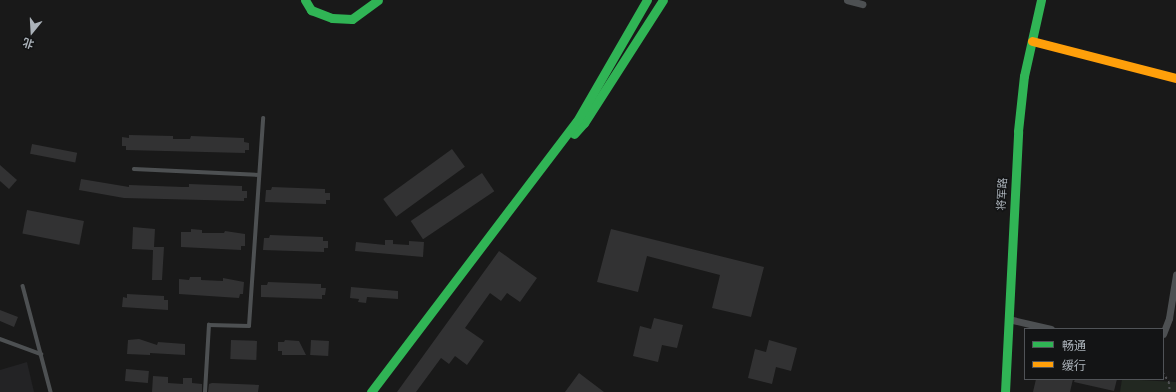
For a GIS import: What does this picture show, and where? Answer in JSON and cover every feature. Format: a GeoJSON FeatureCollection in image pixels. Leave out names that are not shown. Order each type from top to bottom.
{"type":"FeatureCollection","features":[{"type":"Feature","properties":{"kind":"street"},"geometry":{"type":"LineString","coordinates":[[305,0],[311,10],[332,18],[352,19],[378,0]]}},
{"type":"Feature","properties":{"kind":"street"},"geometry":{"type":"LineString","coordinates":[[371,392],[577,121],[647,0]]}},
{"type":"Feature","properties":{"kind":"street"},"geometry":{"type":"LineString","coordinates":[[510,209],[584,122],[663,0]]}},
{"type":"Feature","properties":{"kind":"street"},"geometry":{"type":"LineString","coordinates":[[847,0],[862,4]]}},
{"type":"Feature","properties":{"kind":"street","name":"将军路"},"geometry":{"type":"LineString","coordinates":[[1005,392],[1018,131],[1024,76],[1041,0]]}},
{"type":"Feature","properties":{"kind":"street"},"geometry":{"type":"LineString","coordinates":[[1032,41],[1176,78]]}},
{"type":"Feature","properties":{"kind":"street"},"geometry":{"type":"LineString","coordinates":[[1164,331],[1169,318],[1176,275]]}},
{"type":"Feature","properties":{"kind":"street"},"geometry":{"type":"LineString","coordinates":[[1008,319],[1047,328]]}},
{"type":"Feature","properties":{"kind":"lane"},"geometry":{"type":"LineString","coordinates":[[205,392],[209,325],[249,326],[263,118]]}},
{"type":"Feature","properties":{"kind":"lane"},"geometry":{"type":"LineString","coordinates":[[134,169],[259,175]]}},
{"type":"Feature","properties":{"kind":"lane"},"geometry":{"type":"LineString","coordinates":[[23,286],[51,392]]}},
{"type":"Feature","properties":{"kind":"lane"},"geometry":{"type":"LineString","coordinates":[[0,339],[41,354]]}},
{"type":"Feature","properties":{"kind":"path"},"geometry":{"type":"LineString","coordinates":[[1164,374],[1169,382],[1170,392]]}},
{"type":"Feature","properties":{"kind":"shaded area"},"geometry":{"type":"Polygon","coordinates":[[[27,362],[34,392],[0,392],[0,370],[27,362]]]}},
{"type":"Feature","properties":{"kind":"shaded area"},"geometry":{"type":"Polygon","coordinates":[[[1122,380],[1176,382],[1176,392],[1120,392],[1122,380]]]}},
{"type":"Feature","properties":{"kind":"building"},"geometry":{"type":"Polygon","coordinates":[[[129,135],[173,136],[173,139],[190,139],[191,136],[244,138],[244,142],[249,143],[249,150],[245,150],[245,153],[126,150],[126,146],[122,146],[122,137],[129,138],[129,135]]]}},
{"type":"Feature","properties":{"kind":"building"},"geometry":{"type":"Polygon","coordinates":[[[32,144],[77,153],[75,163],[30,154],[32,144]]]}},
{"type":"Feature","properties":{"kind":"building"},"geometry":{"type":"Polygon","coordinates":[[[452,149],[465,167],[396,217],[383,199],[452,149]]]}},
{"type":"Feature","properties":{"kind":"building"},"geometry":{"type":"Polygon","coordinates":[[[0,165],[17,180],[9,189],[0,181],[0,165]]]}},
{"type":"Feature","properties":{"kind":"building"},"geometry":{"type":"Polygon","coordinates":[[[482,173],[494,191],[423,239],[411,221],[482,173]]]}},
{"type":"Feature","properties":{"kind":"building"},"geometry":{"type":"Polygon","coordinates":[[[81,179],[129,187],[129,185],[189,187],[189,184],[242,186],[242,191],[247,191],[247,198],[244,198],[244,201],[124,198],[79,190],[81,179]]]}},
{"type":"Feature","properties":{"kind":"building"},"geometry":{"type":"Polygon","coordinates":[[[272,187],[325,189],[325,193],[330,193],[330,200],[326,200],[326,204],[265,202],[266,190],[271,190],[272,187]]]}},
{"type":"Feature","properties":{"kind":"building"},"geometry":{"type":"Polygon","coordinates":[[[27,210],[84,221],[79,245],[22,234],[27,210]]]}},
{"type":"Feature","properties":{"kind":"building"},"geometry":{"type":"Polygon","coordinates":[[[133,227],[155,229],[154,247],[164,247],[162,280],[152,280],[153,250],[132,249],[133,227]]]}},
{"type":"Feature","properties":{"kind":"building"},"geometry":{"type":"Polygon","coordinates":[[[191,229],[202,230],[202,233],[224,233],[225,231],[245,234],[245,246],[241,246],[241,250],[181,247],[181,232],[191,232],[191,229]]]}},
{"type":"Feature","properties":{"kind":"building"},"geometry":{"type":"Polygon","coordinates":[[[611,229],[764,267],[751,317],[712,308],[720,275],[647,256],[638,292],[597,282],[611,229]]]}},
{"type":"Feature","properties":{"kind":"building"},"geometry":{"type":"Polygon","coordinates":[[[270,235],[323,237],[323,241],[328,241],[328,248],[324,248],[324,252],[263,250],[264,238],[269,238],[270,235]]]}},
{"type":"Feature","properties":{"kind":"building"},"geometry":{"type":"Polygon","coordinates":[[[385,240],[393,240],[393,244],[409,245],[409,241],[424,242],[423,257],[355,251],[356,242],[385,245],[385,240]]]}},
{"type":"Feature","properties":{"kind":"building"},"geometry":{"type":"Polygon","coordinates":[[[499,251],[537,278],[520,302],[507,293],[501,301],[490,293],[465,328],[484,341],[467,365],[455,356],[449,364],[441,358],[416,392],[397,392],[499,251]]]}},
{"type":"Feature","properties":{"kind":"building"},"geometry":{"type":"Polygon","coordinates":[[[190,277],[201,277],[201,280],[223,281],[223,278],[244,282],[243,294],[240,294],[239,298],[179,294],[179,279],[189,280],[190,277]]]}},
{"type":"Feature","properties":{"kind":"building"},"geometry":{"type":"Polygon","coordinates":[[[268,282],[321,284],[321,288],[326,288],[325,295],[322,295],[322,299],[261,297],[261,285],[267,285],[268,282]]]}},
{"type":"Feature","properties":{"kind":"building"},"geometry":{"type":"Polygon","coordinates":[[[351,287],[398,291],[398,299],[367,297],[366,303],[358,302],[359,299],[350,298],[351,287]]]}},
{"type":"Feature","properties":{"kind":"building"},"geometry":{"type":"Polygon","coordinates":[[[127,294],[164,296],[164,300],[168,300],[168,310],[122,307],[123,297],[127,298],[127,294]]]}},
{"type":"Feature","properties":{"kind":"building"},"geometry":{"type":"Polygon","coordinates":[[[0,310],[18,317],[14,327],[0,321],[0,310]]]}},
{"type":"Feature","properties":{"kind":"building"},"geometry":{"type":"Polygon","coordinates":[[[654,318],[683,325],[677,348],[662,345],[658,362],[633,356],[640,326],[651,329],[654,318]]]}},
{"type":"Feature","properties":{"kind":"building"},"geometry":{"type":"Polygon","coordinates":[[[139,339],[157,345],[158,342],[185,344],[185,355],[150,353],[150,355],[127,354],[128,340],[139,339]]]}},
{"type":"Feature","properties":{"kind":"building"},"geometry":{"type":"Polygon","coordinates":[[[231,340],[257,341],[256,360],[230,359],[231,340]]]}},
{"type":"Feature","properties":{"kind":"building"},"geometry":{"type":"Polygon","coordinates":[[[285,340],[299,341],[306,355],[282,355],[282,351],[278,351],[278,342],[284,342],[285,340]]]}},
{"type":"Feature","properties":{"kind":"building"},"geometry":{"type":"Polygon","coordinates":[[[311,340],[329,341],[328,356],[310,355],[311,340]]]}},
{"type":"Feature","properties":{"kind":"building"},"geometry":{"type":"Polygon","coordinates":[[[769,340],[797,348],[791,371],[776,367],[772,384],[748,378],[755,349],[766,352],[769,340]]]}},
{"type":"Feature","properties":{"kind":"building"},"geometry":{"type":"Polygon","coordinates":[[[126,369],[149,371],[148,383],[125,381],[126,369]]]}},
{"type":"Feature","properties":{"kind":"building"},"geometry":{"type":"Polygon","coordinates":[[[579,373],[604,392],[565,392],[579,373]]]}},
{"type":"Feature","properties":{"kind":"building"},"geometry":{"type":"Polygon","coordinates":[[[153,376],[168,377],[168,383],[183,384],[183,378],[192,378],[192,383],[202,384],[202,392],[152,392],[153,376]]]}},
{"type":"Feature","properties":{"kind":"building"},"geometry":{"type":"Polygon","coordinates":[[[1036,380],[1073,380],[1070,392],[1033,392],[1036,380]]]}},
{"type":"Feature","properties":{"kind":"building"},"geometry":{"type":"Polygon","coordinates":[[[1075,380],[1117,380],[1114,391],[1074,382],[1075,380]]]}},
{"type":"Feature","properties":{"kind":"building"},"geometry":{"type":"Polygon","coordinates":[[[209,384],[259,385],[258,392],[208,392],[209,384]]]}},
{"type":"Feature","properties":{"kind":"traffic: fast"},"geometry":{"type":"LineString","coordinates":[[305,0],[311,10],[332,18],[352,19],[378,0]]}},
{"type":"Feature","properties":{"kind":"traffic: fast"},"geometry":{"type":"LineString","coordinates":[[371,392],[577,121],[647,0]]}},
{"type":"Feature","properties":{"kind":"traffic: fast"},"geometry":{"type":"LineString","coordinates":[[574,134],[584,123],[663,0]]}},
{"type":"Feature","properties":{"kind":"traffic: fast"},"geometry":{"type":"LineString","coordinates":[[1005,392],[1018,131],[1024,76],[1041,0]]}},
{"type":"Feature","properties":{"kind":"traffic: slow"},"geometry":{"type":"LineString","coordinates":[[1032,41],[1176,78]]}}]}
